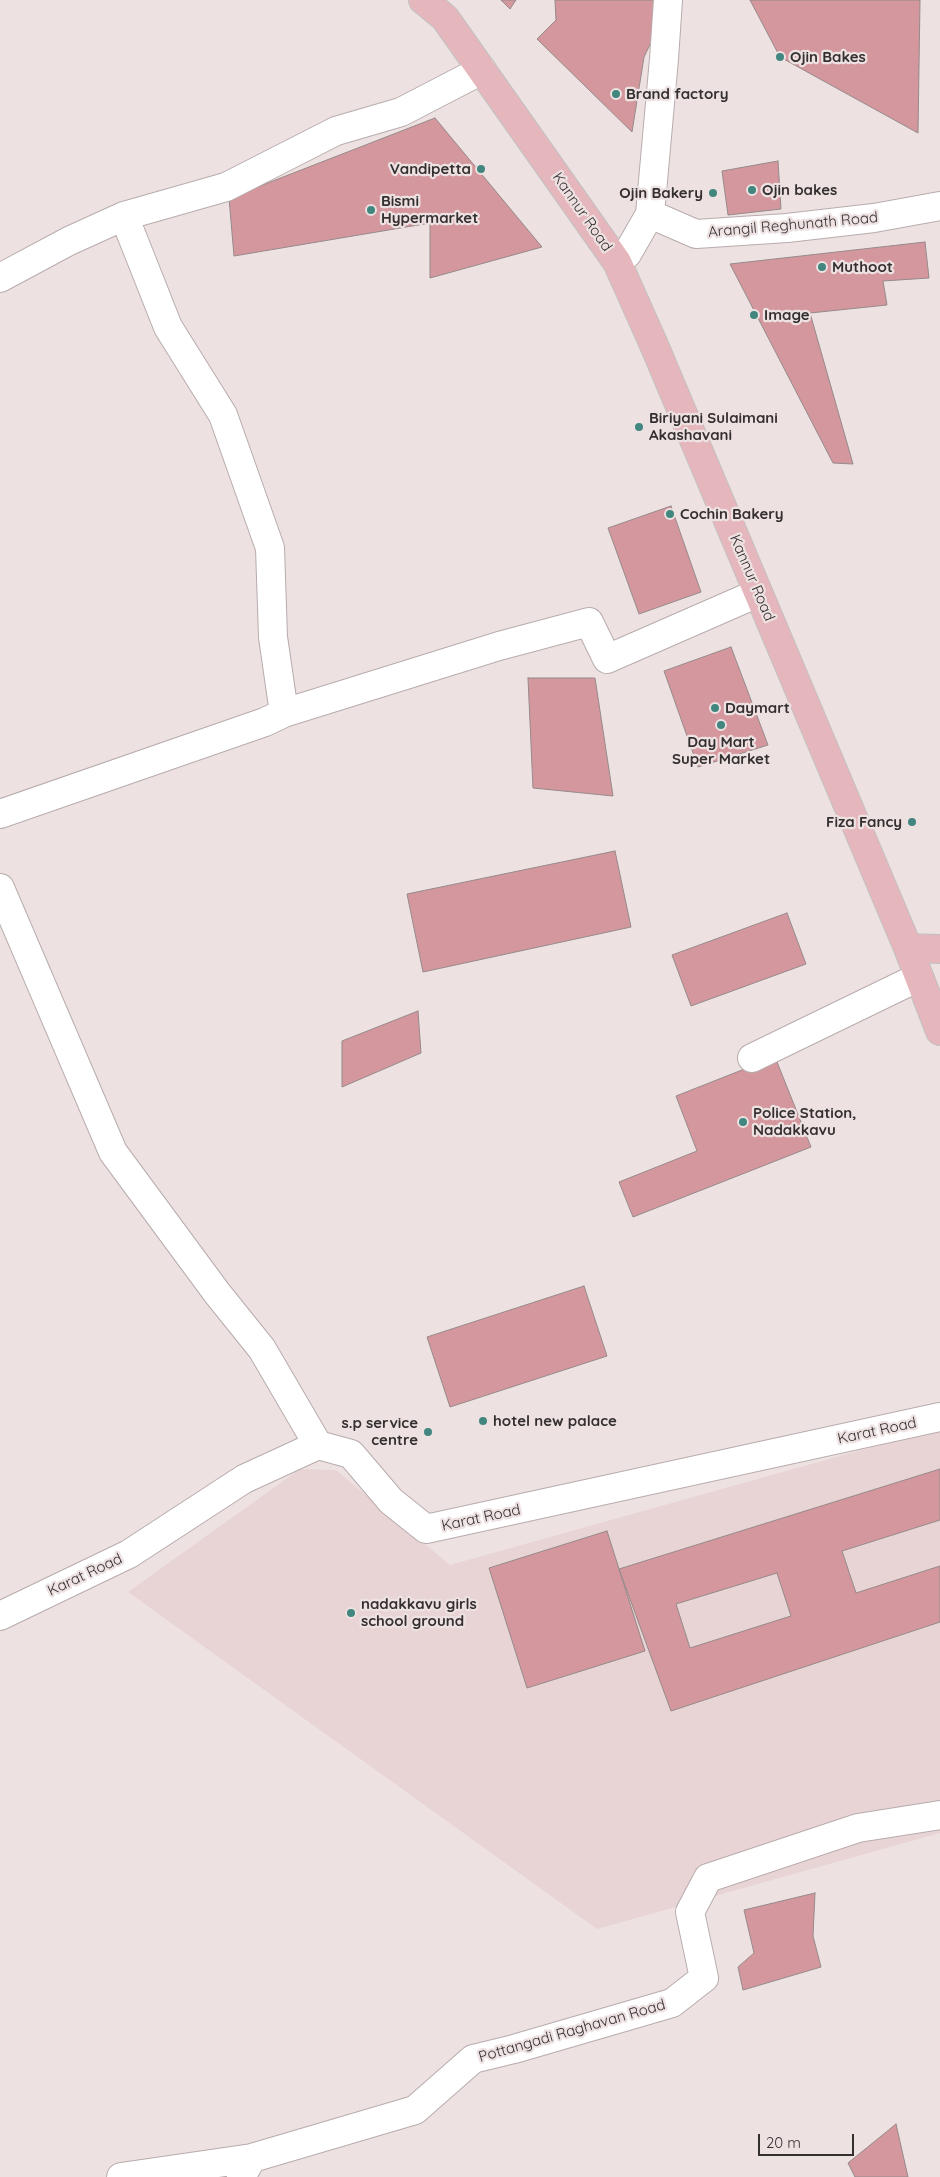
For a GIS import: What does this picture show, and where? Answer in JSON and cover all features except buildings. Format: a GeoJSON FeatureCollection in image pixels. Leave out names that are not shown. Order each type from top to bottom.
{"type":"FeatureCollection","features":[{"type":"Feature","properties":{"kind":"main road","name":"Kannur Road"},"geometry":{"type":"LineString","coordinates":[[423,0],[445,18],[618,262],[908,948],[940,1031]]}},
{"type":"Feature","properties":{"kind":"main road"},"geometry":{"type":"LineString","coordinates":[[908,948],[940,949]]}},
{"type":"Feature","properties":{"kind":"street"},"geometry":{"type":"LineString","coordinates":[[618,262],[628,254],[650,214],[668,0]]}},
{"type":"Feature","properties":{"kind":"street"},"geometry":{"type":"LineString","coordinates":[[0,278],[69,241],[124,216],[226,187],[336,131],[401,112],[482,70]]}},
{"type":"Feature","properties":{"kind":"street","name":"Arangil Reghunath Road"},"geometry":{"type":"LineString","coordinates":[[650,214],[696,234],[786,228],[874,218],[940,206]]}},
{"type":"Feature","properties":{"kind":"street"},"geometry":{"type":"LineString","coordinates":[[124,216],[168,327],[223,415],[270,548],[274,637],[284,714]]}},
{"type":"Feature","properties":{"kind":"street"},"geometry":{"type":"LineString","coordinates":[[0,814],[284,714],[499,646],[590,622],[607,659],[758,592]]}},
{"type":"Feature","properties":{"kind":"street"},"geometry":{"type":"LineString","coordinates":[[0,888],[113,1152],[217,1293],[262,1350],[318,1445]]}},
{"type":"Feature","properties":{"kind":"street"},"geometry":{"type":"LineString","coordinates":[[752,1058],[919,977]]}},
{"type":"Feature","properties":{"kind":"street","name":"Karat Road"},"geometry":{"type":"LineString","coordinates":[[0,1616],[129,1554],[244,1479],[318,1445],[351,1454],[391,1502],[426,1529],[940,1417]]}},
{"type":"Feature","properties":{"kind":"street","name":"Pottangadi Raghavan Road"},"geometry":{"type":"LineString","coordinates":[[247,2171],[415,2110],[473,2059],[672,2003],[704,1978],[690,1912],[708,1878],[858,1828],[940,1814]]}},
{"type":"Feature","properties":{"kind":"street"},"geometry":{"type":"LineString","coordinates":[[121,2177],[247,2171]]}},
{"type":"Feature","properties":{"kind":"shaded area"},"geometry":{"type":"Polygon","coordinates":[[[940,1428],[940,1833],[597,1929],[128,1592],[300,1469],[336,1470],[450,1565],[940,1428]]]}},
{"type":"Feature","properties":{"kind":"place","name":"Ojin Bakes"},"geometry":{"type":"Point","coordinates":[780,57]}},
{"type":"Feature","properties":{"kind":"place","name":"Brand factory"},"geometry":{"type":"Point","coordinates":[616,94]}},
{"type":"Feature","properties":{"kind":"place","name":"Vandipetta"},"geometry":{"type":"Point","coordinates":[481,169]}},
{"type":"Feature","properties":{"kind":"place","name":"Ojin bakes"},"geometry":{"type":"Point","coordinates":[752,190]}},
{"type":"Feature","properties":{"kind":"place","name":"Ojin Bakery"},"geometry":{"type":"Point","coordinates":[713,193]}},
{"type":"Feature","properties":{"kind":"place","name":"Bismi Hypermarket"},"geometry":{"type":"Point","coordinates":[371,210]}},
{"type":"Feature","properties":{"kind":"place","name":"Muthoot"},"geometry":{"type":"Point","coordinates":[822,267]}},
{"type":"Feature","properties":{"kind":"place","name":"Image"},"geometry":{"type":"Point","coordinates":[754,315]}},
{"type":"Feature","properties":{"kind":"place","name":"Biriyani Sulaimani Akashavani"},"geometry":{"type":"Point","coordinates":[639,427]}},
{"type":"Feature","properties":{"kind":"place","name":"Cochin Bakery"},"geometry":{"type":"Point","coordinates":[670,514]}},
{"type":"Feature","properties":{"kind":"place","name":"Daymart"},"geometry":{"type":"Point","coordinates":[715,708]}},
{"type":"Feature","properties":{"kind":"place","name":"Day Mart Super Market"},"geometry":{"type":"Point","coordinates":[721,725]}},
{"type":"Feature","properties":{"kind":"place","name":"Fiza Fancy"},"geometry":{"type":"Point","coordinates":[912,822]}},
{"type":"Feature","properties":{"kind":"place","name":"Police Station, Nadakkavu"},"geometry":{"type":"Point","coordinates":[743,1122]}},
{"type":"Feature","properties":{"kind":"place","name":"hotel new palace"},"geometry":{"type":"Point","coordinates":[483,1421]}},
{"type":"Feature","properties":{"kind":"place","name":"s.p service centre"},"geometry":{"type":"Point","coordinates":[428,1432]}},
{"type":"Feature","properties":{"kind":"place","name":"nadakkavu girls school ground"},"geometry":{"type":"Point","coordinates":[351,1613]}}]}
